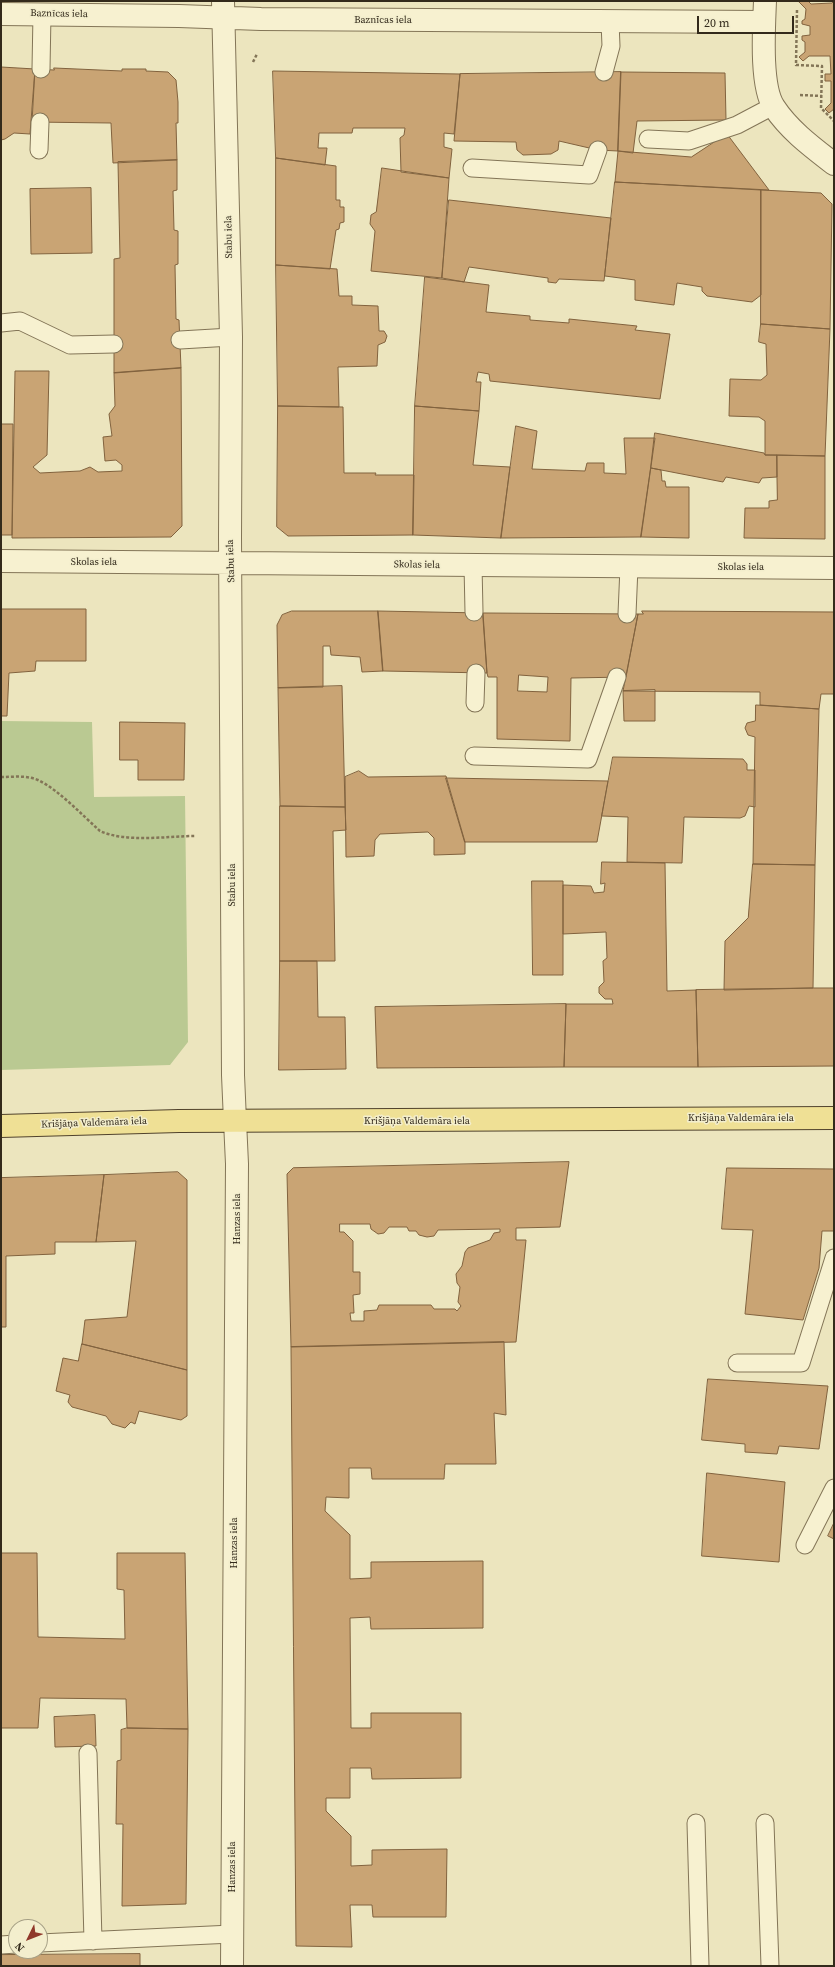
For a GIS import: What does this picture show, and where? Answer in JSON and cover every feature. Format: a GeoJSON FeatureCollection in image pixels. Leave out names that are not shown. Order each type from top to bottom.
{"type":"FeatureCollection","features":[{"type":"Feature","properties":{"kind":"main road","name":"Krišjāņa Valdemāra iela"},"geometry":{"type":"LineString","coordinates":[[1,1126],[235,1121],[834,1118]]}},
{"type":"Feature","properties":{"kind":"street","name":"Baznīcas iela"},"geometry":{"type":"LineString","coordinates":[[1,14],[224,9],[261,19],[610,22],[765,12]]}},
{"type":"Feature","properties":{"kind":"street","name":"Stabu iela"},"geometry":{"type":"LineString","coordinates":[[224,9],[231,336],[233,1076],[235,1121]]}},
{"type":"Feature","properties":{"kind":"street"},"geometry":{"type":"LineString","coordinates":[[765,12],[766,84],[773,106],[804,141],[834,164]]}},
{"type":"Feature","properties":{"kind":"street","name":"Skolas iela"},"geometry":{"type":"LineString","coordinates":[[1,561],[834,568]]}},
{"type":"Feature","properties":{"kind":"street","name":"Hanzas iela"},"geometry":{"type":"LineString","coordinates":[[232,1966],[237,1172],[235,1121]]}},
{"type":"Feature","properties":{"kind":"lane"},"geometry":{"type":"LineString","coordinates":[[41,69],[42,14]]}},
{"type":"Feature","properties":{"kind":"lane"},"geometry":{"type":"LineString","coordinates":[[604,72],[611,46],[610,22]]}},
{"type":"Feature","properties":{"kind":"lane"},"geometry":{"type":"LineString","coordinates":[[648,139],[689,141],[737,125],[773,106]]}},
{"type":"Feature","properties":{"kind":"lane"},"geometry":{"type":"LineString","coordinates":[[39,150],[40,122]]}},
{"type":"Feature","properties":{"kind":"lane"},"geometry":{"type":"LineString","coordinates":[[472,168],[589,174],[598,150]]}},
{"type":"Feature","properties":{"kind":"lane"},"geometry":{"type":"LineString","coordinates":[[1,323],[20,321],[70,345],[114,344]]}},
{"type":"Feature","properties":{"kind":"lane"},"geometry":{"type":"LineString","coordinates":[[180,340],[231,336]]}},
{"type":"Feature","properties":{"kind":"lane"},"geometry":{"type":"LineString","coordinates":[[473,565],[474,612]]}},
{"type":"Feature","properties":{"kind":"lane"},"geometry":{"type":"LineString","coordinates":[[627,614],[629,567]]}},
{"type":"Feature","properties":{"kind":"lane"},"geometry":{"type":"LineString","coordinates":[[475,703],[476,673]]}},
{"type":"Feature","properties":{"kind":"lane"},"geometry":{"type":"LineString","coordinates":[[474,756],[588,759],[617,677]]}},
{"type":"Feature","properties":{"kind":"lane"},"geometry":{"type":"LineString","coordinates":[[737,1362],[801,1363],[834,1258]]}},
{"type":"Feature","properties":{"kind":"lane"},"geometry":{"type":"LineString","coordinates":[[805,1545],[834,1488]]}},
{"type":"Feature","properties":{"kind":"lane"},"geometry":{"type":"LineString","coordinates":[[88,1752],[93,1940]]}},
{"type":"Feature","properties":{"kind":"lane"},"geometry":{"type":"LineString","coordinates":[[696,1823],[700,1966]]}},
{"type":"Feature","properties":{"kind":"lane"},"geometry":{"type":"LineString","coordinates":[[765,1823],[770,1966]]}},
{"type":"Feature","properties":{"kind":"lane"},"geometry":{"type":"LineString","coordinates":[[48,1943],[232,1934]]}},
{"type":"Feature","properties":{"kind":"path"},"geometry":{"type":"LineString","coordinates":[[797,10],[796,65],[822,66],[821,108],[834,122]]}},
{"type":"Feature","properties":{"kind":"path"},"geometry":{"type":"LineString","coordinates":[[250,67],[257,54]]}},
{"type":"Feature","properties":{"kind":"path"},"geometry":{"type":"LineString","coordinates":[[804,95],[822,96]]}},
{"type":"Feature","properties":{"kind":"path"},"geometry":{"type":"LineString","coordinates":[[1,777],[21,776],[37,780],[50,787],[100,831],[108,835],[122,837],[196,836]]}},
{"type":"Feature","properties":{"kind":"green space"},"geometry":{"type":"Polygon","coordinates":[[[1,721],[92,722],[94,797],[185,796],[188,1042],[170,1065],[1,1070],[1,721]]]}},
{"type":"Feature","properties":{"kind":"building"},"geometry":{"type":"Polygon","coordinates":[[[808,1],[811,4],[832,3],[834,1],[834,109],[829,113],[825,109],[831,103],[831,81],[825,81],[825,74],[831,74],[830,56],[809,56],[803,61],[799,57],[805,52],[805,42],[802,40],[802,36],[810,35],[810,26],[802,24],[802,21],[805,19],[806,9],[799,2],[808,1]]]}},
{"type":"Feature","properties":{"kind":"building"},"geometry":{"type":"Polygon","coordinates":[[[1,67],[35,69],[30,134],[14,133],[1,140],[1,67]]]}},
{"type":"Feature","properties":{"kind":"building"},"geometry":{"type":"Polygon","coordinates":[[[54,68],[122,71],[122,69],[146,69],[146,71],[168,72],[176,80],[178,102],[178,123],[176,123],[177,160],[113,163],[111,123],[32,122],[35,69],[54,70],[54,68]]]}},
{"type":"Feature","properties":{"kind":"building"},"geometry":{"type":"Polygon","coordinates":[[[273,71],[460,74],[454,134],[444,133],[444,147],[452,149],[449,178],[401,172],[400,138],[404,135],[405,128],[353,128],[352,133],[319,133],[318,148],[327,148],[325,165],[276,158],[273,71]]]}},
{"type":"Feature","properties":{"kind":"building"},"geometry":{"type":"Polygon","coordinates":[[[621,72],[725,73],[726,120],[637,121],[633,153],[618,151],[621,72]]]}},
{"type":"Feature","properties":{"kind":"building"},"geometry":{"type":"Polygon","coordinates":[[[621,72],[618,151],[598,150],[559,141],[558,150],[551,154],[523,155],[517,150],[516,142],[454,141],[460,74],[621,72]]]}},
{"type":"Feature","properties":{"kind":"building"},"geometry":{"type":"Polygon","coordinates":[[[727,134],[769,190],[615,182],[618,151],[691,157],[727,134]]]}},
{"type":"Feature","properties":{"kind":"building"},"geometry":{"type":"Polygon","coordinates":[[[276,158],[336,166],[336,200],[340,200],[340,207],[344,207],[344,222],[340,223],[339,229],[336,230],[330,269],[276,265],[276,158]]]}},
{"type":"Feature","properties":{"kind":"building"},"geometry":{"type":"Polygon","coordinates":[[[177,160],[177,190],[173,191],[174,230],[178,231],[178,264],[175,265],[176,319],[179,320],[181,368],[114,373],[114,259],[120,258],[118,162],[177,160]]]}},
{"type":"Feature","properties":{"kind":"building"},"geometry":{"type":"Polygon","coordinates":[[[382,168],[449,178],[442,278],[371,271],[375,231],[370,224],[371,215],[376,212],[382,168]]]}},
{"type":"Feature","properties":{"kind":"building"},"geometry":{"type":"Polygon","coordinates":[[[615,182],[761,190],[761,295],[752,302],[707,296],[702,291],[702,287],[677,283],[674,305],[635,300],[635,280],[605,276],[615,182]]]}},
{"type":"Feature","properties":{"kind":"building"},"geometry":{"type":"Polygon","coordinates":[[[91,188],[92,253],[31,254],[30,189],[91,188]]]}},
{"type":"Feature","properties":{"kind":"building"},"geometry":{"type":"Polygon","coordinates":[[[761,190],[821,193],[832,204],[830,329],[761,324],[761,190]]]}},
{"type":"Feature","properties":{"kind":"building"},"geometry":{"type":"Polygon","coordinates":[[[449,200],[611,218],[604,281],[559,279],[556,283],[548,282],[548,278],[469,267],[464,282],[442,278],[449,200]]]}},
{"type":"Feature","properties":{"kind":"building"},"geometry":{"type":"Polygon","coordinates":[[[276,265],[337,269],[339,296],[352,296],[352,305],[378,306],[379,331],[384,331],[387,336],[385,342],[378,345],[377,366],[338,367],[339,407],[278,406],[276,265]]]}},
{"type":"Feature","properties":{"kind":"building"},"geometry":{"type":"Polygon","coordinates":[[[425,277],[489,285],[486,312],[530,316],[530,320],[569,323],[569,319],[637,326],[635,330],[670,334],[660,399],[490,381],[489,374],[478,372],[476,382],[481,382],[479,411],[415,406],[425,277]]]}},
{"type":"Feature","properties":{"kind":"building"},"geometry":{"type":"Polygon","coordinates":[[[761,324],[830,329],[825,456],[765,455],[765,421],[759,417],[729,416],[730,379],[761,380],[767,375],[766,344],[759,342],[761,324]]]}},
{"type":"Feature","properties":{"kind":"building"},"geometry":{"type":"Polygon","coordinates":[[[181,368],[182,526],[171,537],[12,538],[15,371],[49,371],[47,455],[33,467],[40,473],[80,471],[90,467],[98,472],[122,471],[122,465],[116,460],[105,461],[103,437],[112,436],[109,414],[115,406],[114,373],[181,368]]]}},
{"type":"Feature","properties":{"kind":"building"},"geometry":{"type":"Polygon","coordinates":[[[278,406],[343,407],[344,473],[414,475],[413,535],[288,536],[277,527],[278,406]]]}},
{"type":"Feature","properties":{"kind":"building"},"geometry":{"type":"Polygon","coordinates":[[[415,406],[479,411],[473,465],[510,467],[501,538],[413,535],[415,406]]]}},
{"type":"Feature","properties":{"kind":"building"},"geometry":{"type":"Polygon","coordinates":[[[1,424],[13,424],[12,535],[1,535],[1,424]]]}},
{"type":"Feature","properties":{"kind":"building"},"geometry":{"type":"Polygon","coordinates":[[[516,426],[537,431],[532,469],[585,471],[587,463],[604,463],[604,473],[626,474],[624,438],[655,438],[641,537],[501,538],[516,426]]]}},
{"type":"Feature","properties":{"kind":"building"},"geometry":{"type":"Polygon","coordinates":[[[655,433],[764,453],[765,455],[777,455],[777,477],[762,478],[759,483],[726,477],[723,482],[651,468],[655,433]]]}},
{"type":"Feature","properties":{"kind":"building"},"geometry":{"type":"Polygon","coordinates":[[[777,455],[825,456],[825,539],[744,538],[745,508],[769,508],[769,501],[777,500],[777,455]]]}},
{"type":"Feature","properties":{"kind":"building"},"geometry":{"type":"Polygon","coordinates":[[[651,468],[661,470],[662,481],[665,481],[666,487],[689,487],[689,538],[641,537],[651,468]]]}},
{"type":"Feature","properties":{"kind":"building"},"geometry":{"type":"Polygon","coordinates":[[[1,609],[86,609],[86,661],[36,661],[35,671],[9,673],[7,716],[1,716],[1,609]]]}},
{"type":"Feature","properties":{"kind":"building"},"geometry":{"type":"Polygon","coordinates":[[[292,611],[378,611],[383,671],[362,672],[360,657],[331,655],[330,646],[323,646],[323,687],[278,688],[277,625],[282,615],[292,611]]]}},
{"type":"Feature","properties":{"kind":"building"},"geometry":{"type":"Polygon","coordinates":[[[378,611],[483,613],[487,673],[383,671],[378,611]]]}},
{"type":"Feature","properties":{"kind":"building"},"geometry":{"type":"Polygon","coordinates":[[[642,611],[834,612],[834,694],[821,694],[819,709],[760,705],[760,692],[623,691],[638,614],[643,614],[642,611]]]}},
{"type":"Feature","properties":{"kind":"building"},"geometry":{"type":"Polygon","coordinates":[[[483,613],[638,614],[626,677],[571,678],[570,741],[497,739],[497,677],[488,677],[483,613]],[[519,675],[518,691],[547,692],[548,677],[519,675]]]}},
{"type":"Feature","properties":{"kind":"building"},"geometry":{"type":"Polygon","coordinates":[[[342,686],[345,807],[280,806],[278,688],[342,686]]]}},
{"type":"Feature","properties":{"kind":"building"},"geometry":{"type":"Polygon","coordinates":[[[655,690],[655,721],[624,721],[623,691],[655,690]]]}},
{"type":"Feature","properties":{"kind":"building"},"geometry":{"type":"Polygon","coordinates":[[[756,705],[819,709],[815,865],[753,864],[755,737],[748,735],[745,728],[747,723],[755,721],[756,705]]]}},
{"type":"Feature","properties":{"kind":"building"},"geometry":{"type":"Polygon","coordinates":[[[120,722],[185,723],[184,780],[138,780],[138,760],[120,760],[120,722]]]}},
{"type":"Feature","properties":{"kind":"building"},"geometry":{"type":"Polygon","coordinates":[[[613,757],[743,759],[747,764],[747,770],[755,770],[755,807],[749,806],[745,816],[740,818],[684,817],[682,863],[627,862],[628,817],[602,816],[613,757]]]}},
{"type":"Feature","properties":{"kind":"building"},"geometry":{"type":"Polygon","coordinates":[[[359,771],[368,777],[446,776],[465,842],[465,854],[434,855],[434,838],[428,832],[380,834],[375,840],[374,856],[346,857],[345,777],[359,771]]]}},
{"type":"Feature","properties":{"kind":"building"},"geometry":{"type":"Polygon","coordinates":[[[446,778],[608,781],[597,842],[465,842],[446,778]]]}},
{"type":"Feature","properties":{"kind":"building"},"geometry":{"type":"Polygon","coordinates":[[[280,806],[345,807],[346,830],[333,831],[335,961],[280,961],[280,806]]]}},
{"type":"Feature","properties":{"kind":"building"},"geometry":{"type":"Polygon","coordinates":[[[602,862],[665,863],[667,991],[696,990],[698,1067],[564,1067],[566,1004],[613,1004],[612,999],[605,999],[599,993],[599,987],[604,982],[603,961],[607,958],[606,932],[563,934],[563,885],[591,886],[594,893],[604,892],[605,883],[601,884],[602,862]]]}},
{"type":"Feature","properties":{"kind":"building"},"geometry":{"type":"Polygon","coordinates":[[[753,864],[815,865],[813,988],[724,990],[725,941],[748,918],[753,864]]]}},
{"type":"Feature","properties":{"kind":"building"},"geometry":{"type":"Polygon","coordinates":[[[532,881],[563,881],[563,975],[533,975],[532,881]]]}},
{"type":"Feature","properties":{"kind":"building"},"geometry":{"type":"Polygon","coordinates":[[[280,961],[317,961],[318,1017],[345,1017],[346,1069],[279,1070],[280,961]]]}},
{"type":"Feature","properties":{"kind":"building"},"geometry":{"type":"Polygon","coordinates":[[[834,988],[834,1066],[698,1067],[696,990],[834,988]]]}},
{"type":"Feature","properties":{"kind":"building"},"geometry":{"type":"Polygon","coordinates":[[[566,1004],[564,1067],[377,1068],[375,1007],[566,1004]]]}},
{"type":"Feature","properties":{"kind":"building"},"geometry":{"type":"Polygon","coordinates":[[[569,1162],[560,1227],[516,1228],[516,1240],[526,1240],[516,1342],[291,1347],[287,1174],[293,1168],[569,1162]],[[340,1224],[340,1232],[344,1232],[353,1241],[353,1272],[360,1272],[360,1294],[353,1295],[354,1313],[350,1313],[351,1321],[364,1321],[364,1311],[377,1310],[379,1305],[431,1305],[434,1309],[455,1309],[457,1311],[461,1306],[458,1302],[460,1287],[457,1283],[456,1274],[462,1266],[465,1252],[468,1248],[490,1240],[494,1233],[500,1232],[500,1229],[438,1230],[434,1236],[427,1237],[419,1235],[416,1231],[409,1231],[407,1227],[389,1227],[384,1233],[378,1234],[371,1229],[370,1224],[340,1224]]]}},
{"type":"Feature","properties":{"kind":"building"},"geometry":{"type":"Polygon","coordinates":[[[727,1168],[834,1169],[834,1231],[822,1231],[819,1268],[803,1320],[745,1314],[753,1230],[722,1229],[727,1168]]]}},
{"type":"Feature","properties":{"kind":"building"},"geometry":{"type":"Polygon","coordinates":[[[178,1172],[187,1180],[187,1370],[82,1344],[85,1320],[127,1317],[136,1241],[96,1242],[104,1175],[178,1172]]]}},
{"type":"Feature","properties":{"kind":"building"},"geometry":{"type":"Polygon","coordinates":[[[104,1175],[96,1242],[55,1242],[55,1254],[6,1256],[6,1327],[1,1327],[1,1178],[104,1175]]]}},
{"type":"Feature","properties":{"kind":"building"},"geometry":{"type":"Polygon","coordinates":[[[504,1342],[506,1415],[494,1413],[496,1464],[445,1464],[444,1479],[372,1479],[371,1468],[349,1468],[349,1498],[326,1497],[325,1511],[350,1535],[350,1579],[371,1578],[371,1562],[483,1561],[483,1628],[371,1629],[370,1617],[350,1618],[351,1728],[371,1728],[371,1713],[461,1713],[461,1778],[372,1779],[371,1768],[350,1768],[350,1798],[326,1798],[326,1811],[351,1836],[351,1866],[372,1865],[372,1850],[447,1849],[446,1917],[373,1917],[372,1905],[350,1905],[352,1947],[296,1946],[291,1347],[504,1342]]]}},
{"type":"Feature","properties":{"kind":"building"},"geometry":{"type":"Polygon","coordinates":[[[82,1344],[187,1370],[187,1416],[181,1420],[139,1411],[135,1424],[131,1422],[125,1428],[112,1424],[106,1416],[72,1407],[68,1402],[70,1395],[56,1391],[63,1358],[78,1361],[82,1344]]]}},
{"type":"Feature","properties":{"kind":"building"},"geometry":{"type":"Polygon","coordinates":[[[708,1379],[828,1386],[819,1449],[779,1446],[777,1454],[745,1452],[745,1444],[702,1440],[708,1379]]]}},
{"type":"Feature","properties":{"kind":"building"},"geometry":{"type":"Polygon","coordinates":[[[707,1473],[785,1482],[779,1562],[702,1556],[707,1473]]]}},
{"type":"Feature","properties":{"kind":"building"},"geometry":{"type":"Polygon","coordinates":[[[834,1523],[834,1539],[828,1536],[834,1523]]]}},
{"type":"Feature","properties":{"kind":"building"},"geometry":{"type":"Polygon","coordinates":[[[1,1553],[37,1553],[38,1637],[125,1639],[124,1590],[117,1589],[117,1553],[185,1553],[188,1729],[127,1728],[126,1699],[40,1698],[38,1728],[1,1728],[1,1553]]]}},
{"type":"Feature","properties":{"kind":"building"},"geometry":{"type":"Polygon","coordinates":[[[95,1715],[96,1746],[55,1747],[54,1717],[95,1715]]]}},
{"type":"Feature","properties":{"kind":"building"},"geometry":{"type":"Polygon","coordinates":[[[127,1728],[188,1729],[186,1904],[122,1906],[123,1824],[116,1824],[117,1761],[121,1760],[121,1730],[127,1728]]]}},
{"type":"Feature","properties":{"kind":"building"},"geometry":{"type":"Polygon","coordinates":[[[140,1954],[140,1966],[1,1966],[1,1955],[8,1955],[8,1959],[48,1959],[48,1955],[140,1954]]]}}]}
